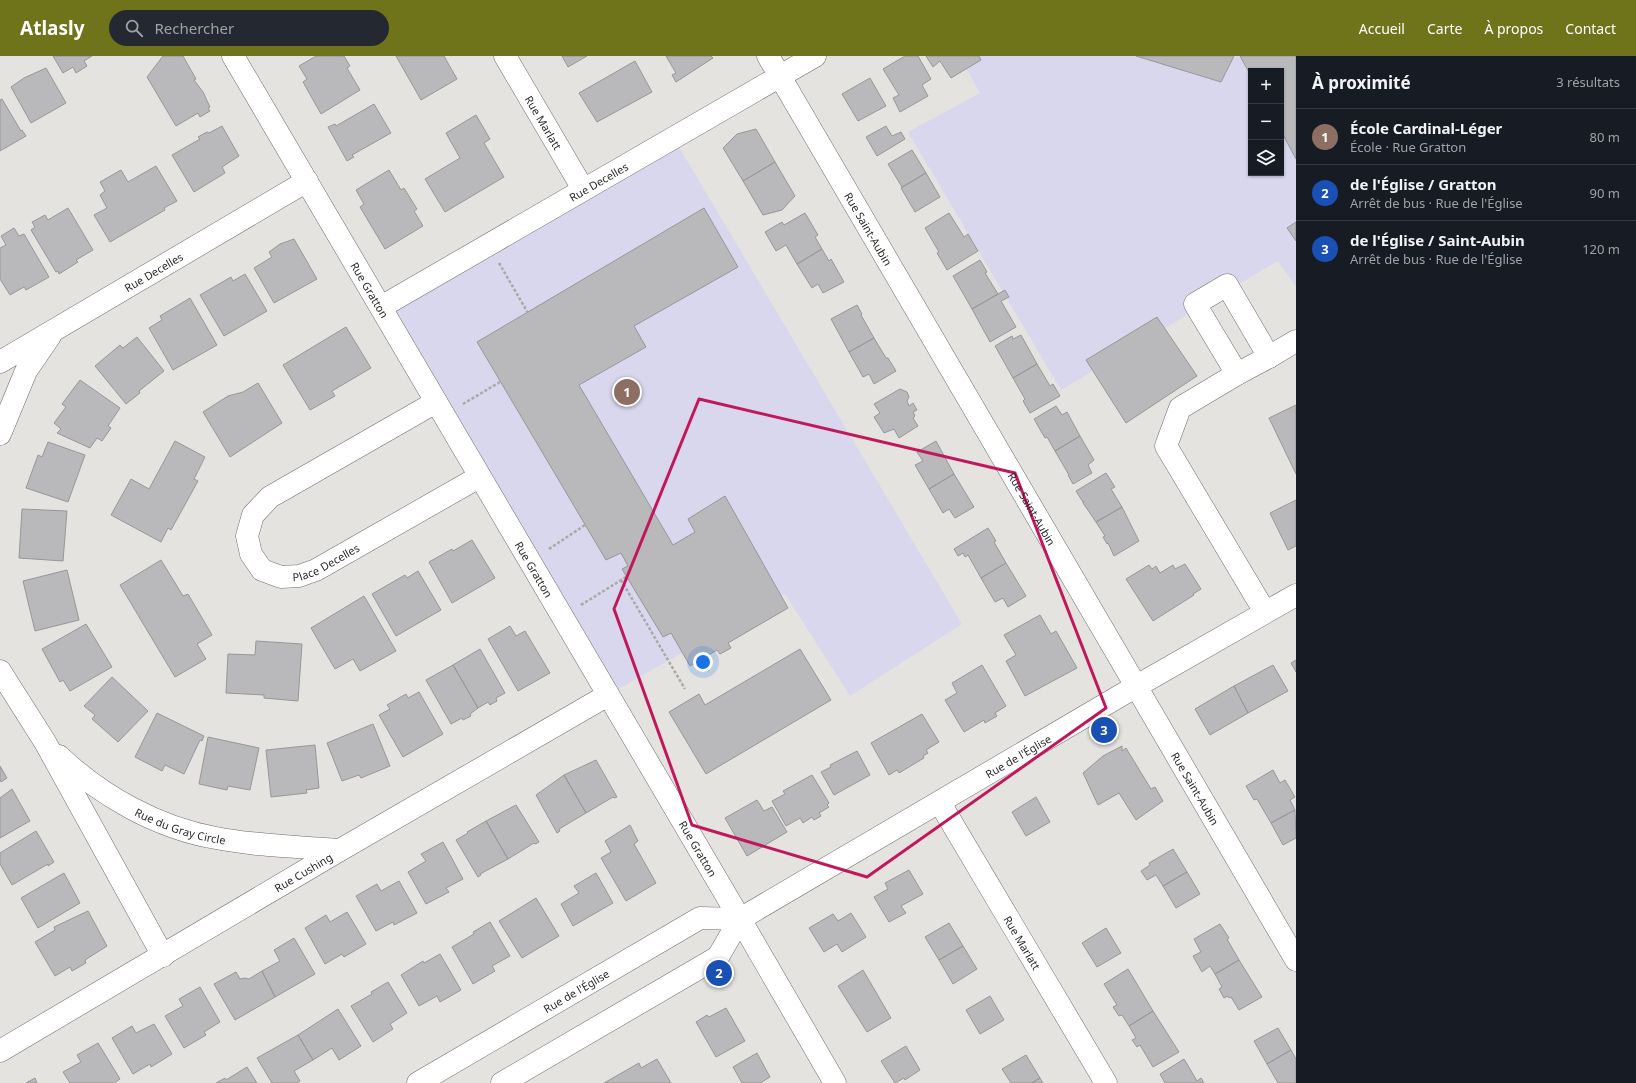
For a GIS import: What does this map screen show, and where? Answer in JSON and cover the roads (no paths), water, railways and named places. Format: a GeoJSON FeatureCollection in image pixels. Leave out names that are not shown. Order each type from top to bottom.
{"type":"FeatureCollection","features":[{"type":"Feature","properties":{"kind":"street","name":"Rue Gratton"},"geometry":{"type":"LineString","coordinates":[[232,56],[381,306],[479,477],[835,1083]]}},
{"type":"Feature","properties":{"kind":"street","name":"Rue Marlatt"},"geometry":{"type":"LineString","coordinates":[[505,56],[582,189]]}},
{"type":"Feature","properties":{"kind":"street","name":"Rue Saint-Aubin"},"geometry":{"type":"LineString","coordinates":[[768,56],[1135,687],[1296,960]]}},
{"type":"Feature","properties":{"kind":"street","name":"Rue Decelles"},"geometry":{"type":"LineString","coordinates":[[381,306],[815,56]]}},
{"type":"Feature","properties":{"kind":"street","name":"Rue Decelles"},"geometry":{"type":"LineString","coordinates":[[0,362],[307,181]]}},
{"type":"Feature","properties":{"kind":"street"},"geometry":{"type":"LineString","coordinates":[[1236,374],[1195,304],[1227,285],[1269,357]]}},
{"type":"Feature","properties":{"kind":"street"},"geometry":{"type":"LineString","coordinates":[[0,434],[26,371],[54,331]]}},
{"type":"Feature","properties":{"kind":"street"},"geometry":{"type":"LineString","coordinates":[[1265,612],[1166,446],[1180,408],[1236,374],[1296,341]]}},
{"type":"Feature","properties":{"kind":"street","name":"Place Decelles"},"geometry":{"type":"LineString","coordinates":[[436,402],[270,497],[254,515],[247,536],[251,554],[262,570],[281,577],[300,576],[316,570],[479,477]]}},
{"type":"Feature","properties":{"kind":"street","name":"Rue de l'Église"},"geometry":{"type":"LineString","coordinates":[[502,1083],[718,957],[740,919],[1135,687],[1296,595]]}},
{"type":"Feature","properties":{"kind":"street","name":"Rue du Gray Circle"},"geometry":{"type":"LineString","coordinates":[[0,671],[45,742],[163,956]]}},
{"type":"Feature","properties":{"kind":"street","name":"Rue Cushing"},"geometry":{"type":"LineString","coordinates":[[0,1051],[340,850],[608,695]]}},
{"type":"Feature","properties":{"kind":"street","name":"Rue du Gray Circle"},"geometry":{"type":"LineString","coordinates":[[45,742],[78,774],[108,794],[170,826],[214,838],[257,844],[340,850]]}},
{"type":"Feature","properties":{"kind":"street","name":"Rue Marlatt"},"geometry":{"type":"LineString","coordinates":[[940,802],[1106,1083]]}},
{"type":"Feature","properties":{"kind":"street","name":"Rue de l'Église"},"geometry":{"type":"LineString","coordinates":[[418,1083],[700,918],[740,919]]}},
{"type":"Feature","properties":{"kind":"place","name":"École Cardinal-Léger"},"geometry":{"type":"Point","coordinates":[627,392]}},
{"type":"Feature","properties":{"kind":"place","name":"de l'Église / Saint-Aubin"},"geometry":{"type":"Point","coordinates":[1104,730]}},
{"type":"Feature","properties":{"kind":"place","name":"de l'Église / Gratton"},"geometry":{"type":"Point","coordinates":[719,973]}}]}
